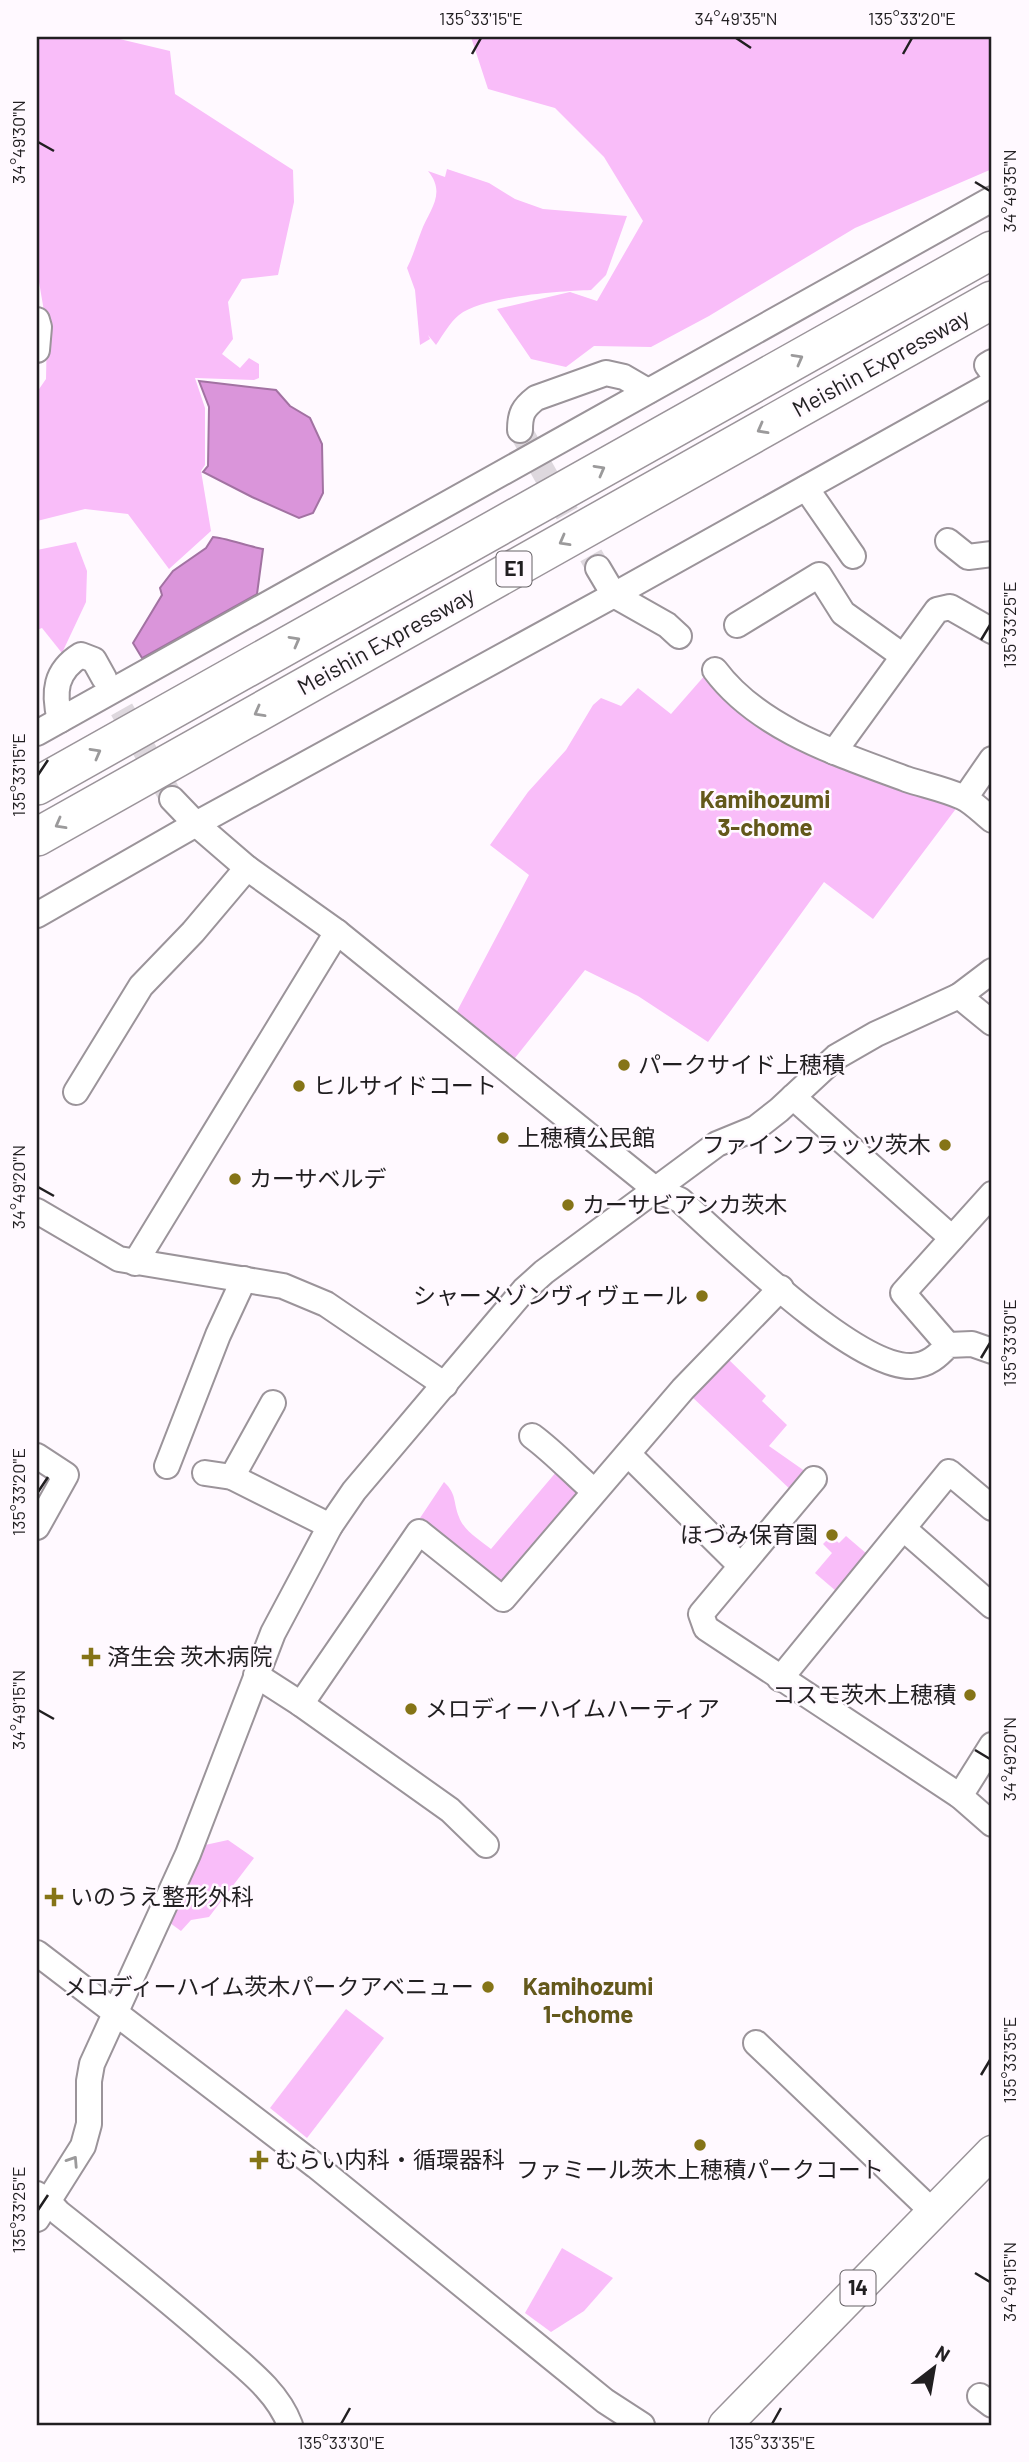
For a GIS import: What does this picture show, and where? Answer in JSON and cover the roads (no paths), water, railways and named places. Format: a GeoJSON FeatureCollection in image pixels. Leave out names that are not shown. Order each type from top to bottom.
{"type":"FeatureCollection","features":[{"type":"Feature","properties":{"kind":"highway","name":"Meishin Expressway"},"geometry":{"type":"LineString","coordinates":[[37,786],[992,250]]}},
{"type":"Feature","properties":{"kind":"highway","name":"Meishin Expressway"},"geometry":{"type":"LineString","coordinates":[[37,837],[992,300]]}},
{"type":"Feature","properties":{"kind":"main road","name":"14"},"geometry":{"type":"LineString","coordinates":[[725,2425],[992,2152]]}},
{"type":"Feature","properties":{"kind":"street"},"geometry":{"type":"LineString","coordinates":[[51,711],[648,391],[992,199]]}},
{"type":"Feature","properties":{"kind":"street"},"geometry":{"type":"LineString","coordinates":[[37,320],[37,350]]}},
{"type":"Feature","properties":{"kind":"street"},"geometry":{"type":"LineString","coordinates":[[992,362],[987,365],[992,372]]}},
{"type":"Feature","properties":{"kind":"street"},"geometry":{"type":"LineString","coordinates":[[520,430],[520,416],[526,405],[536,398],[606,373],[624,377],[648,391]]}},
{"type":"Feature","properties":{"kind":"street"},"geometry":{"type":"LineString","coordinates":[[37,915],[196,824],[992,384]]}},
{"type":"Feature","properties":{"kind":"street"},"geometry":{"type":"LineString","coordinates":[[806,488],[853,556]]}},
{"type":"Feature","properties":{"kind":"street"},"geometry":{"type":"LineString","coordinates":[[948,541],[968,556],[992,554]]}},
{"type":"Feature","properties":{"kind":"street"},"geometry":{"type":"LineString","coordinates":[[598,568],[614,595],[667,625],[679,636]]}},
{"type":"Feature","properties":{"kind":"street"},"geometry":{"type":"LineString","coordinates":[[737,625],[819,575],[843,613],[903,656]]}},
{"type":"Feature","properties":{"kind":"street"},"geometry":{"type":"LineString","coordinates":[[834,752],[937,610],[950,607],[992,631]]}},
{"type":"Feature","properties":{"kind":"street"},"geometry":{"type":"LineString","coordinates":[[37,733],[51,711],[57,684],[67,664],[81,655],[94,660],[104,678]]}},
{"type":"Feature","properties":{"kind":"street"},"geometry":{"type":"LineString","coordinates":[[715,670],[723,681],[765,716],[798,735],[834,752],[965,798],[992,820]]}},
{"type":"Feature","properties":{"kind":"street"},"geometry":{"type":"LineString","coordinates":[[965,798],[992,759]]}},
{"type":"Feature","properties":{"kind":"street"},"geometry":{"type":"LineString","coordinates":[[172,799],[196,824],[247,868],[337,932],[655,1189],[680,1200],[834,1333],[883,1360],[910,1366],[924,1364],[948,1345],[972,1344],[992,1351]]}},
{"type":"Feature","properties":{"kind":"street"},"geometry":{"type":"LineString","coordinates":[[76,1092],[141,986],[193,932],[247,868]]}},
{"type":"Feature","properties":{"kind":"street"},"geometry":{"type":"LineString","coordinates":[[135,1263],[337,932]]}},
{"type":"Feature","properties":{"kind":"street"},"geometry":{"type":"LineString","coordinates":[[290,2425],[279,2402],[262,2384],[161,2293],[59,2213],[40,2205],[83,2146],[89,2124],[89,2081],[92,2064],[201,1823],[273,1633],[330,1526],[354,1492],[524,1290],[544,1272],[717,1144],[756,1128],[836,1057],[876,1034],[959,996],[992,971]]}},
{"type":"Feature","properties":{"kind":"street"},"geometry":{"type":"LineString","coordinates":[[959,996],[992,1023]]}},
{"type":"Feature","properties":{"kind":"street"},"geometry":{"type":"LineString","coordinates":[[793,1097],[952,1238]]}},
{"type":"Feature","properties":{"kind":"street"},"geometry":{"type":"LineString","coordinates":[[948,1345],[903,1293],[992,1194]]}},
{"type":"Feature","properties":{"kind":"street"},"geometry":{"type":"LineString","coordinates":[[37,1211],[118,1259],[284,1286],[326,1304],[446,1385]]}},
{"type":"Feature","properties":{"kind":"street"},"geometry":{"type":"LineString","coordinates":[[167,1466],[218,1335],[244,1279]]}},
{"type":"Feature","properties":{"kind":"street"},"geometry":{"type":"LineString","coordinates":[[301,1704],[419,1532],[503,1599],[683,1389],[781,1288]]}},
{"type":"Feature","properties":{"kind":"street"},"geometry":{"type":"LineString","coordinates":[[232,1477],[273,1403]]}},
{"type":"Feature","properties":{"kind":"street"},"geometry":{"type":"LineString","coordinates":[[532,1436],[558,1456],[594,1492]]}},
{"type":"Feature","properties":{"kind":"street"},"geometry":{"type":"LineString","coordinates":[[628,1454],[740,1565]]}},
{"type":"Feature","properties":{"kind":"street"},"geometry":{"type":"LineString","coordinates":[[37,1456],[66,1475],[37,1527]]}},
{"type":"Feature","properties":{"kind":"street"},"geometry":{"type":"LineString","coordinates":[[780,1679],[949,1472],[992,1508]]}},
{"type":"Feature","properties":{"kind":"street"},"geometry":{"type":"LineString","coordinates":[[205,1473],[232,1477],[330,1526]]}},
{"type":"Feature","properties":{"kind":"street"},"geometry":{"type":"LineString","coordinates":[[814,1479],[701,1614],[706,1628],[960,1796],[992,1824]]}},
{"type":"Feature","properties":{"kind":"street"},"geometry":{"type":"LineString","coordinates":[[904,1529],[992,1606]]}},
{"type":"Feature","properties":{"kind":"street"},"geometry":{"type":"LineString","coordinates":[[256,1675],[450,1810],[486,1845]]}},
{"type":"Feature","properties":{"kind":"street"},"geometry":{"type":"LineString","coordinates":[[960,1796],[992,1747]]}},
{"type":"Feature","properties":{"kind":"street"},"geometry":{"type":"LineString","coordinates":[[37,1953],[316,2166],[605,2401],[642,2425]]}},
{"type":"Feature","properties":{"kind":"street"},"geometry":{"type":"LineString","coordinates":[[756,2043],[933,2212]]}},
{"type":"Feature","properties":{"kind":"tunnel"},"geometry":{"type":"LineString","coordinates":[[520,430],[598,568]]}},
{"type":"Feature","properties":{"kind":"tunnel"},"geometry":{"type":"LineString","coordinates":[[104,678],[172,799]]}},
{"type":"Feature","properties":{"kind":"place","name":"パークサイド上穂積"},"geometry":{"type":"Point","coordinates":[624,1065]}},
{"type":"Feature","properties":{"kind":"place","name":"ヒルサイドコート"},"geometry":{"type":"Point","coordinates":[299,1086]}},
{"type":"Feature","properties":{"kind":"place","name":"上穂積公民館"},"geometry":{"type":"Point","coordinates":[503,1138]}},
{"type":"Feature","properties":{"kind":"place","name":"ファインフラッツ茨木"},"geometry":{"type":"Point","coordinates":[945,1145]}},
{"type":"Feature","properties":{"kind":"place","name":"カーサベルデ"},"geometry":{"type":"Point","coordinates":[235,1179]}},
{"type":"Feature","properties":{"kind":"place","name":"カーサビアンカ茨木"},"geometry":{"type":"Point","coordinates":[568,1205]}},
{"type":"Feature","properties":{"kind":"place","name":"シャーメゾンヴィヴェール"},"geometry":{"type":"Point","coordinates":[702,1296]}},
{"type":"Feature","properties":{"kind":"place","name":"ほづみ保育園"},"geometry":{"type":"Point","coordinates":[832,1535]}},
{"type":"Feature","properties":{"kind":"place","name":"済生会 茨木病院"},"geometry":{"type":"Point","coordinates":[91,1657]}},
{"type":"Feature","properties":{"kind":"place","name":"コスモ茨木上穂積"},"geometry":{"type":"Point","coordinates":[970,1695]}},
{"type":"Feature","properties":{"kind":"place","name":"メロディーハイムハーティア"},"geometry":{"type":"Point","coordinates":[411,1709]}},
{"type":"Feature","properties":{"kind":"place","name":"いのうえ整形外科"},"geometry":{"type":"Point","coordinates":[54,1897]}},
{"type":"Feature","properties":{"kind":"place","name":"メロディーハイム茨木パークアベニュー"},"geometry":{"type":"Point","coordinates":[488,1987]}},
{"type":"Feature","properties":{"kind":"place","name":"ファミール茨木上穂積パークコート"},"geometry":{"type":"Point","coordinates":[700,2145]}},
{"type":"Feature","properties":{"kind":"place","name":"むらい内科・循環器科"},"geometry":{"type":"Point","coordinates":[259,2160]}},
{"type":"Feature","properties":{"kind":"district","name":"Kamihozumi 3-chome"},"geometry":{"type":"Point","coordinates":[765,814]}},
{"type":"Feature","properties":{"kind":"district","name":"Kamihozumi 1-chome"},"geometry":{"type":"Point","coordinates":[588,2001]}}]}
